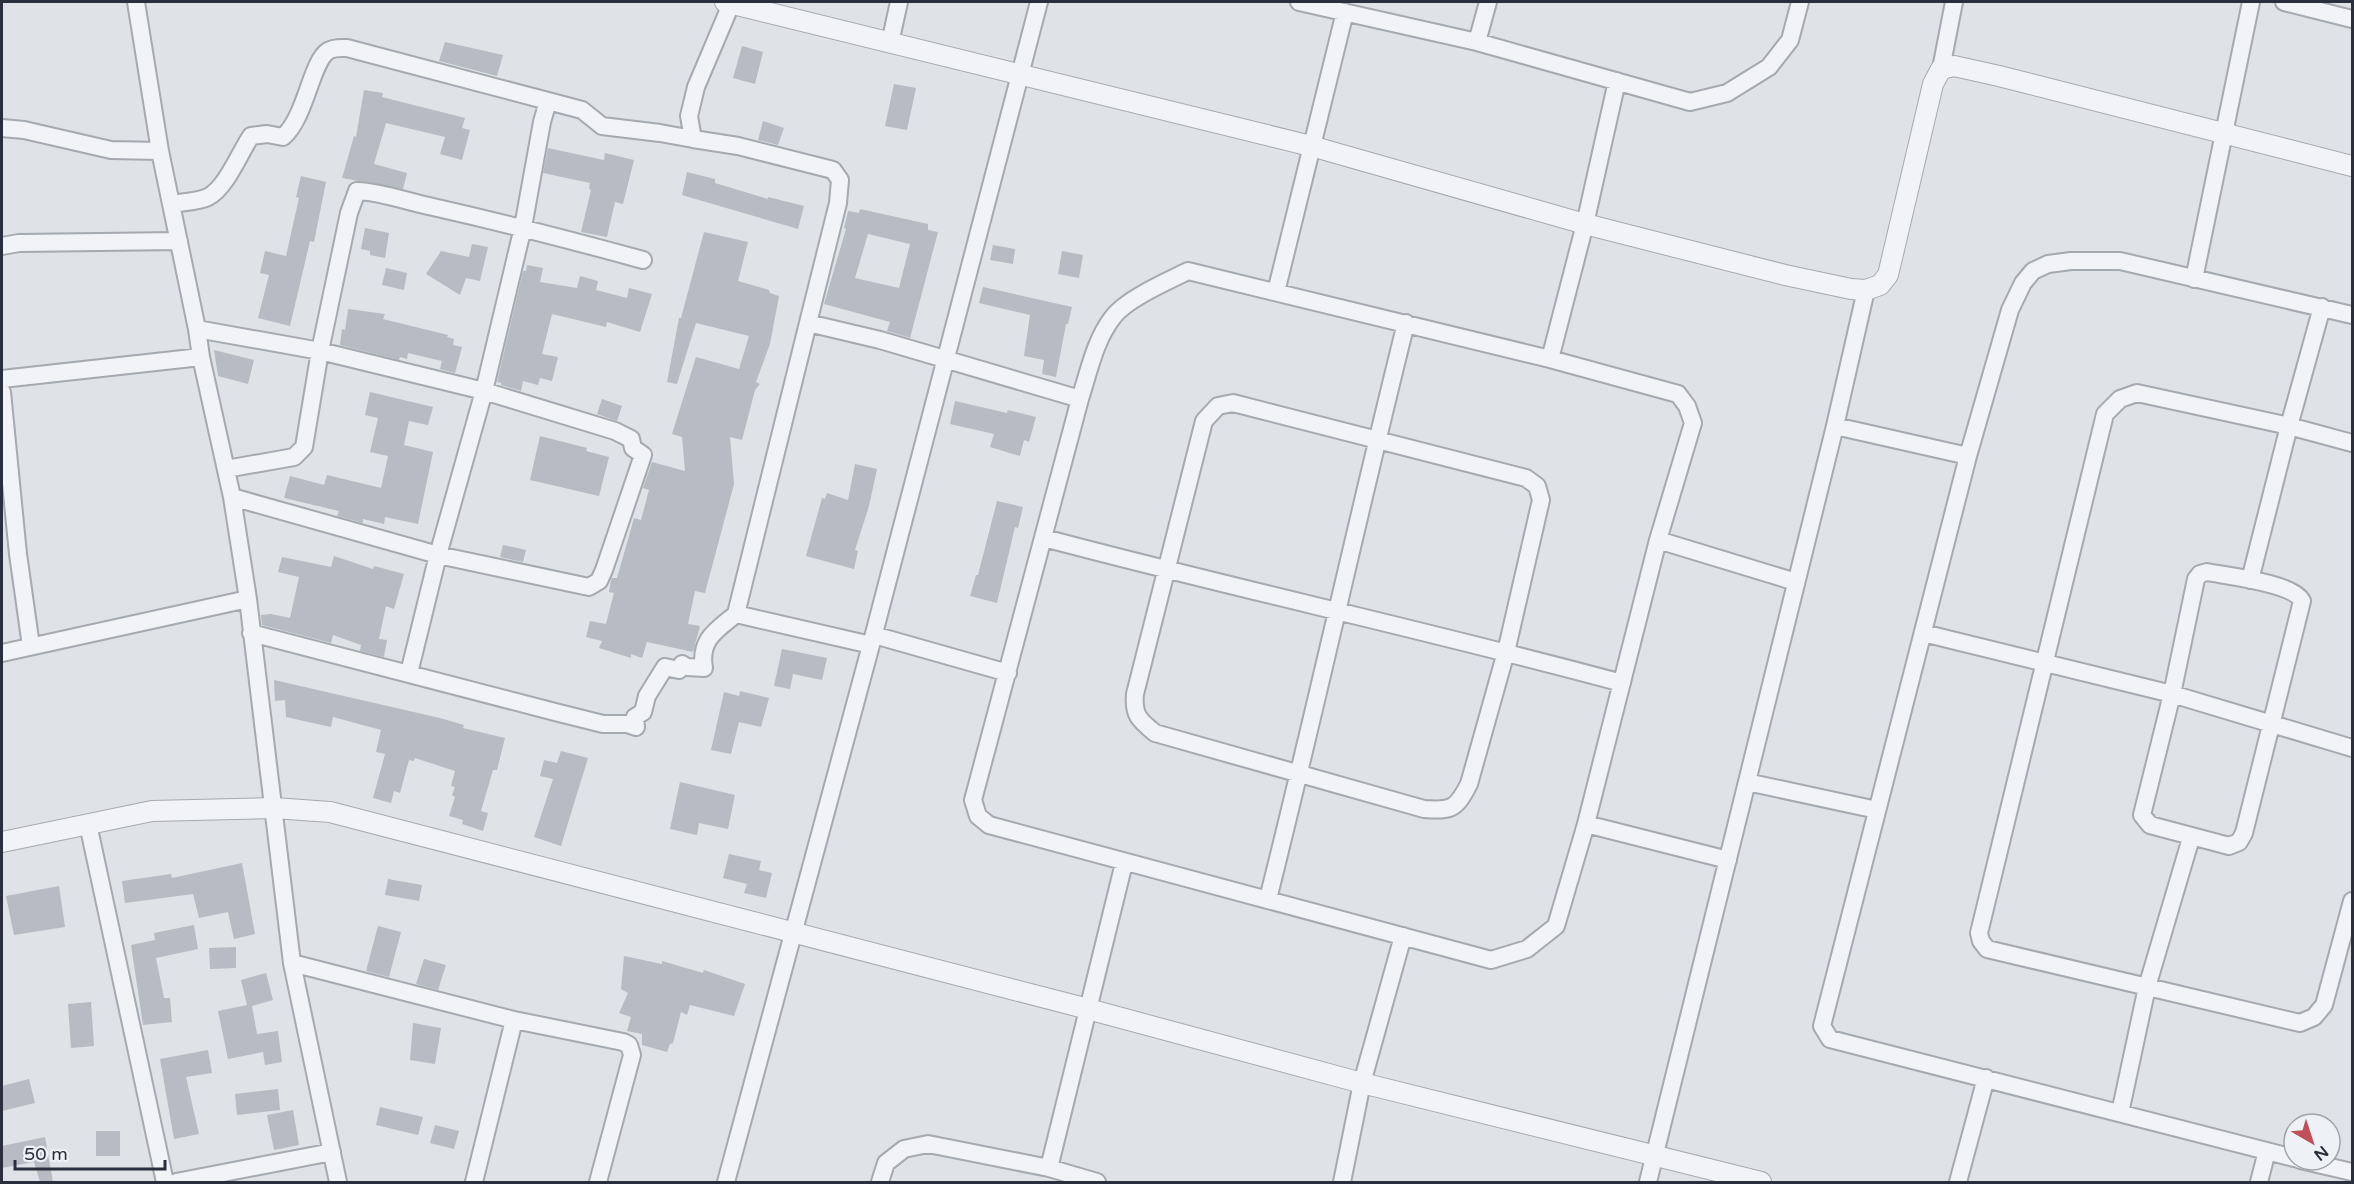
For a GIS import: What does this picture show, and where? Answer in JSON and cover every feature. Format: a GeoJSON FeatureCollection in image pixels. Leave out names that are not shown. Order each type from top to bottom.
{"type":"FeatureCollection","features":[{"type":"Feature","properties":{"kind":"street"},"geometry":{"type":"LineString","coordinates":[[135,2],[160,151],[201,357],[232,497],[248,599],[292,963],[338,1182]]}},
{"type":"Feature","properties":{"kind":"street"},"geometry":{"type":"LineString","coordinates":[[693,139],[689,116],[696,87],[729,2],[1311,146],[1585,224],[1785,275],[1866,290],[1880,285],[1888,275],[1933,84],[1941,69],[1954,2]]}},
{"type":"Feature","properties":{"kind":"street"},"geometry":{"type":"LineString","coordinates":[[890,43],[899,2]]}},
{"type":"Feature","properties":{"kind":"street"},"geometry":{"type":"LineString","coordinates":[[726,1182],[795,934],[1039,2]]}},
{"type":"Feature","properties":{"kind":"street"},"geometry":{"type":"LineString","coordinates":[[1299,2],[1477,42],[1690,102],[1727,93],[1768,67],[1790,40],[1800,2]]}},
{"type":"Feature","properties":{"kind":"street"},"geometry":{"type":"LineString","coordinates":[[1477,42],[1488,2]]}},
{"type":"Feature","properties":{"kind":"street"},"geometry":{"type":"LineString","coordinates":[[2194,279],[2251,2]]}},
{"type":"Feature","properties":{"kind":"street"},"geometry":{"type":"LineString","coordinates":[[2284,2],[2352,19]]}},
{"type":"Feature","properties":{"kind":"street"},"geometry":{"type":"LineString","coordinates":[[1276,292],[1345,12]]}},
{"type":"Feature","properties":{"kind":"street"},"geometry":{"type":"LineString","coordinates":[[171,204],[207,198],[225,183],[236,158],[251,136],[267,134],[283,137],[292,129],[308,95],[315,72],[327,51],[336,48],[347,48],[582,110],[602,126],[738,146],[833,170],[840,180],[838,203],[736,614],[714,632],[705,643],[702,657],[704,668],[687,667],[682,664],[679,670],[665,667],[647,696],[643,712],[635,717],[636,728],[627,724],[594,722],[251,633]]}},
{"type":"Feature","properties":{"kind":"street"},"geometry":{"type":"LineString","coordinates":[[1941,69],[1954,66],[2352,166]]}},
{"type":"Feature","properties":{"kind":"street"},"geometry":{"type":"LineString","coordinates":[[1550,359],[1585,224],[1617,81]]}},
{"type":"Feature","properties":{"kind":"street"},"geometry":{"type":"LineString","coordinates":[[409,674],[438,555],[484,391],[523,226],[548,101]]}},
{"type":"Feature","properties":{"kind":"street"},"geometry":{"type":"LineString","coordinates":[[2,128],[35,132],[111,150],[160,151]]}},
{"type":"Feature","properties":{"kind":"street"},"geometry":{"type":"LineString","coordinates":[[226,469],[294,457],[304,447],[320,351],[350,213],[357,191],[377,192],[399,200],[523,226],[643,260]]}},
{"type":"Feature","properties":{"kind":"street"},"geometry":{"type":"LineString","coordinates":[[2,246],[19,243],[179,241]]}},
{"type":"Feature","properties":{"kind":"street"},"geometry":{"type":"LineString","coordinates":[[2282,1155],[1830,1039],[1822,1026],[1968,456],[2010,310],[2023,283],[2033,271],[2048,264],[2071,261],[2120,261],[2352,315]]}},
{"type":"Feature","properties":{"kind":"street"},"geometry":{"type":"LineString","coordinates":[[1188,271],[1406,323],[1678,394],[1687,406],[1693,423],[1658,540],[1586,824],[1556,926],[1527,949],[1491,960],[1268,899],[1124,863],[989,825],[978,816],[973,800],[1080,399],[1096,347],[1114,315],[1143,294],[1188,271]]}},
{"type":"Feature","properties":{"kind":"street"},"geometry":{"type":"LineString","coordinates":[[1648,1182],[1835,426],[1866,290]]}},
{"type":"Feature","properties":{"kind":"street"},"geometry":{"type":"LineString","coordinates":[[2250,580],[2322,307]]}},
{"type":"Feature","properties":{"kind":"street"},"geometry":{"type":"LineString","coordinates":[[808,322],[946,359],[1080,399]]}},
{"type":"Feature","properties":{"kind":"street"},"geometry":{"type":"LineString","coordinates":[[1268,899],[1406,323]]}},
{"type":"Feature","properties":{"kind":"street"},"geometry":{"type":"LineString","coordinates":[[197,329],[320,351],[484,391],[615,431],[631,439],[633,448],[643,454],[604,570],[594,585],[589,587],[438,555],[232,497]]}},
{"type":"Feature","properties":{"kind":"street"},"geometry":{"type":"LineString","coordinates":[[2,379],[201,357]]}},
{"type":"Feature","properties":{"kind":"street"},"geometry":{"type":"LineString","coordinates":[[2,392],[18,554],[31,646]]}},
{"type":"Feature","properties":{"kind":"street"},"geometry":{"type":"LineString","coordinates":[[2352,443],[2289,426],[2137,393],[2120,399],[2105,414],[1979,933],[1987,949],[2300,1023],[2314,1017],[2324,1005],[2352,901]]}},
{"type":"Feature","properties":{"kind":"street"},"geometry":{"type":"LineString","coordinates":[[1233,403],[1377,438],[1526,478],[1537,486],[1541,500],[1506,652],[1469,784],[1460,801],[1445,811],[1424,809],[1155,733],[1140,721],[1134,708],[1204,421],[1218,406],[1233,403]]}},
{"type":"Feature","properties":{"kind":"street"},"geometry":{"type":"LineString","coordinates":[[1835,426],[1968,456]]}},
{"type":"Feature","properties":{"kind":"street"},"geometry":{"type":"LineString","coordinates":[[1044,538],[1167,571],[1506,652],[1622,683]]}},
{"type":"Feature","properties":{"kind":"street"},"geometry":{"type":"LineString","coordinates":[[1658,540],[1796,582]]}},
{"type":"Feature","properties":{"kind":"street"},"geometry":{"type":"LineString","coordinates":[[2,548],[18,554]]}},
{"type":"Feature","properties":{"kind":"street"},"geometry":{"type":"LineString","coordinates":[[2207,572],[2250,580],[2294,592],[2302,601],[2244,833],[2239,842],[2229,846],[2191,838],[2150,825],[2142,815],[2172,694],[2196,579],[2200,574],[2207,572]]}},
{"type":"Feature","properties":{"kind":"street"},"geometry":{"type":"LineString","coordinates":[[2,653],[248,599]]}},
{"type":"Feature","properties":{"kind":"street"},"geometry":{"type":"LineString","coordinates":[[736,614],[872,640],[1008,673]]}},
{"type":"Feature","properties":{"kind":"street"},"geometry":{"type":"LineString","coordinates":[[1923,633],[2172,694],[2352,748]]}},
{"type":"Feature","properties":{"kind":"street"},"geometry":{"type":"LineString","coordinates":[[1747,782],[1877,810]]}},
{"type":"Feature","properties":{"kind":"street"},"geometry":{"type":"LineString","coordinates":[[2,842],[152,811],[274,808],[330,812],[1088,1009],[1362,1083],[1761,1182]]}},
{"type":"Feature","properties":{"kind":"street"},"geometry":{"type":"LineString","coordinates":[[88,824],[165,1182]]}},
{"type":"Feature","properties":{"kind":"street"},"geometry":{"type":"LineString","coordinates":[[1586,824],[1728,860]]}},
{"type":"Feature","properties":{"kind":"street"},"geometry":{"type":"LineString","coordinates":[[2120,1113],[2147,987],[2191,838]]}},
{"type":"Feature","properties":{"kind":"street"},"geometry":{"type":"LineString","coordinates":[[1049,1168],[1124,863]]}},
{"type":"Feature","properties":{"kind":"street"},"geometry":{"type":"LineString","coordinates":[[1342,1182],[1362,1083],[1403,936]]}},
{"type":"Feature","properties":{"kind":"street"},"geometry":{"type":"LineString","coordinates":[[292,963],[514,1020],[629,1045],[632,1055],[598,1182]]}},
{"type":"Feature","properties":{"kind":"street"},"geometry":{"type":"LineString","coordinates":[[474,1182],[514,1020]]}},
{"type":"Feature","properties":{"kind":"street"},"geometry":{"type":"LineString","coordinates":[[1958,1182],[1986,1078]]}},
{"type":"Feature","properties":{"kind":"street"},"geometry":{"type":"LineString","coordinates":[[880,1182],[886,1163],[904,1149],[928,1144],[1049,1168],[1097,1182]]}},
{"type":"Feature","properties":{"kind":"street"},"geometry":{"type":"LineString","coordinates":[[176,1182],[332,1152]]}},
{"type":"Feature","properties":{"kind":"street"},"geometry":{"type":"LineString","coordinates":[[2259,1182],[2267,1152]]}},
{"type":"Feature","properties":{"kind":"building"},"geometry":{"type":"Polygon","coordinates":[[[445,42],[503,55],[497,76],[439,61],[445,42]]]}},
{"type":"Feature","properties":{"kind":"building"},"geometry":{"type":"Polygon","coordinates":[[[742,46],[763,52],[755,84],[733,78],[742,46]]]}},
{"type":"Feature","properties":{"kind":"building"},"geometry":{"type":"Polygon","coordinates":[[[894,84],[916,88],[907,130],[885,126],[894,84]]]}},
{"type":"Feature","properties":{"kind":"building"},"geometry":{"type":"Polygon","coordinates":[[[364,90],[383,93],[382,97],[465,118],[462,128],[470,130],[462,160],[440,154],[445,137],[386,123],[374,164],[407,173],[403,189],[342,178],[354,136],[356,137],[364,90]]]}},
{"type":"Feature","properties":{"kind":"building"},"geometry":{"type":"Polygon","coordinates":[[[763,121],[784,128],[778,145],[758,140],[763,121]]]}},
{"type":"Feature","properties":{"kind":"building"},"geometry":{"type":"Polygon","coordinates":[[[548,148],[604,160],[605,153],[634,160],[623,204],[615,202],[607,237],[581,232],[591,190],[589,189],[590,183],[543,173],[548,148]]]}},
{"type":"Feature","properties":{"kind":"building"},"geometry":{"type":"Polygon","coordinates":[[[687,172],[715,179],[715,183],[768,199],[768,197],[804,206],[798,229],[682,195],[687,172]]]}},
{"type":"Feature","properties":{"kind":"building"},"geometry":{"type":"Polygon","coordinates":[[[301,176],[326,182],[314,242],[310,241],[290,326],[258,318],[269,275],[260,273],[265,251],[286,256],[299,198],[296,197],[301,176]]]}},
{"type":"Feature","properties":{"kind":"building"},"geometry":{"type":"Polygon","coordinates":[[[860,209],[928,224],[928,230],[938,232],[910,338],[887,331],[890,322],[824,304],[846,229],[844,228],[848,211],[859,213],[860,209]],[[868,234],[855,278],[899,288],[910,244],[868,234]]]}},
{"type":"Feature","properties":{"kind":"building"},"geometry":{"type":"Polygon","coordinates":[[[365,228],[389,233],[385,258],[370,255],[370,251],[361,249],[365,228]]]}},
{"type":"Feature","properties":{"kind":"building"},"geometry":{"type":"Polygon","coordinates":[[[704,232],[748,242],[738,281],[769,290],[770,293],[779,296],[770,344],[756,382],[760,384],[755,390],[742,440],[730,437],[734,484],[705,593],[695,591],[688,624],[700,626],[693,652],[647,642],[642,658],[631,654],[631,658],[599,648],[602,641],[586,637],[590,621],[606,624],[614,593],[609,592],[611,580],[617,578],[634,518],[641,520],[649,490],[643,488],[652,462],[685,471],[682,437],[672,434],[696,357],[739,369],[749,336],[696,323],[677,384],[667,382],[679,318],[681,318],[704,232]]]}},
{"type":"Feature","properties":{"kind":"building"},"geometry":{"type":"Polygon","coordinates":[[[472,244],[488,247],[480,281],[466,278],[460,295],[426,274],[441,251],[469,257],[472,244]]]}},
{"type":"Feature","properties":{"kind":"building"},"geometry":{"type":"Polygon","coordinates":[[[993,245],[1015,249],[1013,264],[990,260],[993,245]]]}},
{"type":"Feature","properties":{"kind":"building"},"geometry":{"type":"Polygon","coordinates":[[[1062,251],[1083,255],[1079,278],[1058,274],[1062,251]]]}},
{"type":"Feature","properties":{"kind":"building"},"geometry":{"type":"Polygon","coordinates":[[[527,265],[543,268],[540,282],[577,288],[580,276],[598,281],[596,290],[627,298],[629,288],[652,294],[640,332],[607,322],[606,327],[552,314],[542,354],[558,357],[552,381],[540,378],[538,385],[523,381],[521,391],[501,385],[497,382],[523,271],[526,271],[527,265]]]}},
{"type":"Feature","properties":{"kind":"building"},"geometry":{"type":"Polygon","coordinates":[[[386,268],[407,273],[404,290],[382,285],[386,268]]]}},
{"type":"Feature","properties":{"kind":"building"},"geometry":{"type":"Polygon","coordinates":[[[983,287],[1072,307],[1068,324],[1066,324],[1056,377],[1042,374],[1044,360],[1024,356],[1030,315],[979,303],[983,287]]]}},
{"type":"Feature","properties":{"kind":"building"},"geometry":{"type":"Polygon","coordinates":[[[348,309],[385,314],[383,319],[448,335],[447,337],[454,339],[453,345],[462,347],[455,373],[440,369],[442,361],[408,353],[407,359],[400,357],[399,360],[340,345],[348,309]]]}},
{"type":"Feature","properties":{"kind":"building"},"geometry":{"type":"Polygon","coordinates":[[[214,350],[254,360],[248,384],[218,376],[214,350]]]}},
{"type":"Feature","properties":{"kind":"building"},"geometry":{"type":"Polygon","coordinates":[[[370,392],[433,407],[428,425],[409,421],[404,445],[433,452],[418,524],[385,517],[384,524],[363,519],[363,523],[337,516],[339,511],[284,498],[290,476],[324,485],[327,475],[381,488],[388,456],[370,452],[378,418],[365,415],[370,392]]]}},
{"type":"Feature","properties":{"kind":"building"},"geometry":{"type":"Polygon","coordinates":[[[602,399],[622,406],[617,421],[597,414],[602,399]]]}},
{"type":"Feature","properties":{"kind":"building"},"geometry":{"type":"Polygon","coordinates":[[[955,401],[1036,417],[1029,442],[1024,440],[1020,456],[990,447],[994,434],[950,424],[955,401]]]}},
{"type":"Feature","properties":{"kind":"building"},"geometry":{"type":"Polygon","coordinates":[[[540,436],[587,448],[586,451],[609,457],[599,496],[530,480],[540,436]]]}},
{"type":"Feature","properties":{"kind":"building"},"geometry":{"type":"Polygon","coordinates":[[[855,464],[877,469],[869,506],[855,550],[858,551],[854,569],[806,556],[822,498],[825,499],[827,493],[848,500],[855,464]]]}},
{"type":"Feature","properties":{"kind":"building"},"geometry":{"type":"Polygon","coordinates":[[[997,501],[1023,507],[1018,528],[1015,527],[997,603],[970,596],[976,575],[978,575],[997,501]]]}},
{"type":"Feature","properties":{"kind":"building"},"geometry":{"type":"Polygon","coordinates":[[[503,545],[526,550],[523,562],[500,557],[503,545]]]}},
{"type":"Feature","properties":{"kind":"building"},"geometry":{"type":"Polygon","coordinates":[[[334,556],[373,569],[374,566],[404,574],[394,609],[386,606],[379,639],[387,640],[384,657],[360,651],[361,645],[333,635],[331,643],[262,625],[261,615],[271,614],[290,618],[299,577],[278,572],[282,557],[331,567],[334,556]]]}},
{"type":"Feature","properties":{"kind":"building"},"geometry":{"type":"Polygon","coordinates":[[[782,649],[827,658],[822,680],[793,674],[790,689],[774,686],[782,649]]]}},
{"type":"Feature","properties":{"kind":"building"},"geometry":{"type":"Polygon","coordinates":[[[274,680],[440,718],[464,725],[463,728],[505,738],[497,770],[493,770],[481,811],[488,813],[483,831],[462,824],[463,820],[449,816],[455,797],[452,795],[455,787],[451,786],[455,771],[415,758],[414,761],[409,760],[400,793],[394,791],[391,803],[373,798],[385,754],[376,752],[381,730],[333,717],[331,727],[286,717],[285,700],[275,701],[274,680]]]}},
{"type":"Feature","properties":{"kind":"building"},"geometry":{"type":"Polygon","coordinates":[[[740,691],[769,698],[761,727],[739,722],[731,754],[711,750],[724,692],[739,696],[740,691]]]}},
{"type":"Feature","properties":{"kind":"building"},"geometry":{"type":"Polygon","coordinates":[[[561,751],[588,758],[561,846],[534,837],[553,779],[540,776],[544,760],[557,763],[561,751]]]}},
{"type":"Feature","properties":{"kind":"building"},"geometry":{"type":"Polygon","coordinates":[[[680,782],[735,795],[728,829],[699,823],[697,835],[670,829],[680,782]]]}},
{"type":"Feature","properties":{"kind":"building"},"geometry":{"type":"Polygon","coordinates":[[[729,854],[761,861],[759,870],[772,873],[766,898],[744,893],[747,884],[723,878],[729,854]]]}},
{"type":"Feature","properties":{"kind":"building"},"geometry":{"type":"Polygon","coordinates":[[[242,863],[255,934],[234,939],[228,912],[199,918],[193,894],[125,903],[122,881],[171,874],[172,878],[242,863]]]}},
{"type":"Feature","properties":{"kind":"building"},"geometry":{"type":"Polygon","coordinates":[[[388,879],[422,885],[419,901],[385,895],[388,879]]]}},
{"type":"Feature","properties":{"kind":"building"},"geometry":{"type":"Polygon","coordinates":[[[59,886],[65,927],[14,935],[6,896],[59,886]]]}},
{"type":"Feature","properties":{"kind":"building"},"geometry":{"type":"Polygon","coordinates":[[[194,925],[198,949],[156,958],[164,998],[170,998],[172,1022],[143,1025],[131,945],[155,940],[154,933],[194,925]]]}},
{"type":"Feature","properties":{"kind":"building"},"geometry":{"type":"Polygon","coordinates":[[[378,926],[401,932],[389,977],[366,971],[378,926]]]}},
{"type":"Feature","properties":{"kind":"building"},"geometry":{"type":"Polygon","coordinates":[[[236,947],[236,968],[210,969],[209,948],[236,947]]]}},
{"type":"Feature","properties":{"kind":"building"},"geometry":{"type":"Polygon","coordinates":[[[624,956],[662,964],[662,961],[703,973],[704,970],[745,984],[734,1016],[690,1005],[687,1015],[681,1012],[673,1043],[670,1044],[667,1052],[642,1045],[642,1034],[627,1031],[631,1017],[619,1013],[628,993],[621,989],[624,956]]]}},
{"type":"Feature","properties":{"kind":"building"},"geometry":{"type":"Polygon","coordinates":[[[424,959],[446,965],[438,990],[416,984],[424,959]]]}},
{"type":"Feature","properties":{"kind":"building"},"geometry":{"type":"Polygon","coordinates":[[[266,973],[273,1000],[252,1006],[257,1034],[278,1031],[282,1062],[265,1065],[263,1052],[228,1059],[218,1011],[247,1005],[241,980],[266,973]]]}},
{"type":"Feature","properties":{"kind":"building"},"geometry":{"type":"Polygon","coordinates":[[[91,1002],[94,1046],[71,1048],[68,1004],[91,1002]]]}},
{"type":"Feature","properties":{"kind":"building"},"geometry":{"type":"Polygon","coordinates":[[[413,1023],[441,1028],[435,1064],[410,1060],[413,1023]]]}},
{"type":"Feature","properties":{"kind":"building"},"geometry":{"type":"Polygon","coordinates":[[[208,1050],[212,1073],[186,1077],[199,1134],[174,1139],[160,1059],[208,1050]]]}},
{"type":"Feature","properties":{"kind":"building"},"geometry":{"type":"Polygon","coordinates":[[[29,1079],[35,1103],[2,1111],[2,1086],[29,1079]]]}},
{"type":"Feature","properties":{"kind":"building"},"geometry":{"type":"Polygon","coordinates":[[[278,1089],[280,1110],[237,1115],[235,1094],[278,1089]]]}},
{"type":"Feature","properties":{"kind":"building"},"geometry":{"type":"Polygon","coordinates":[[[380,1107],[423,1117],[418,1135],[376,1125],[380,1107]]]}},
{"type":"Feature","properties":{"kind":"building"},"geometry":{"type":"Polygon","coordinates":[[[293,1110],[299,1145],[274,1150],[267,1115],[293,1110]]]}},
{"type":"Feature","properties":{"kind":"building"},"geometry":{"type":"Polygon","coordinates":[[[435,1125],[459,1131],[454,1149],[430,1143],[435,1125]]]}},
{"type":"Feature","properties":{"kind":"building"},"geometry":{"type":"Polygon","coordinates":[[[96,1131],[120,1131],[120,1156],[96,1156],[96,1131]]]}},
{"type":"Feature","properties":{"kind":"building"},"geometry":{"type":"Polygon","coordinates":[[[45,1137],[53,1182],[40,1182],[34,1162],[2,1168],[2,1146],[45,1137]]]}}]}
